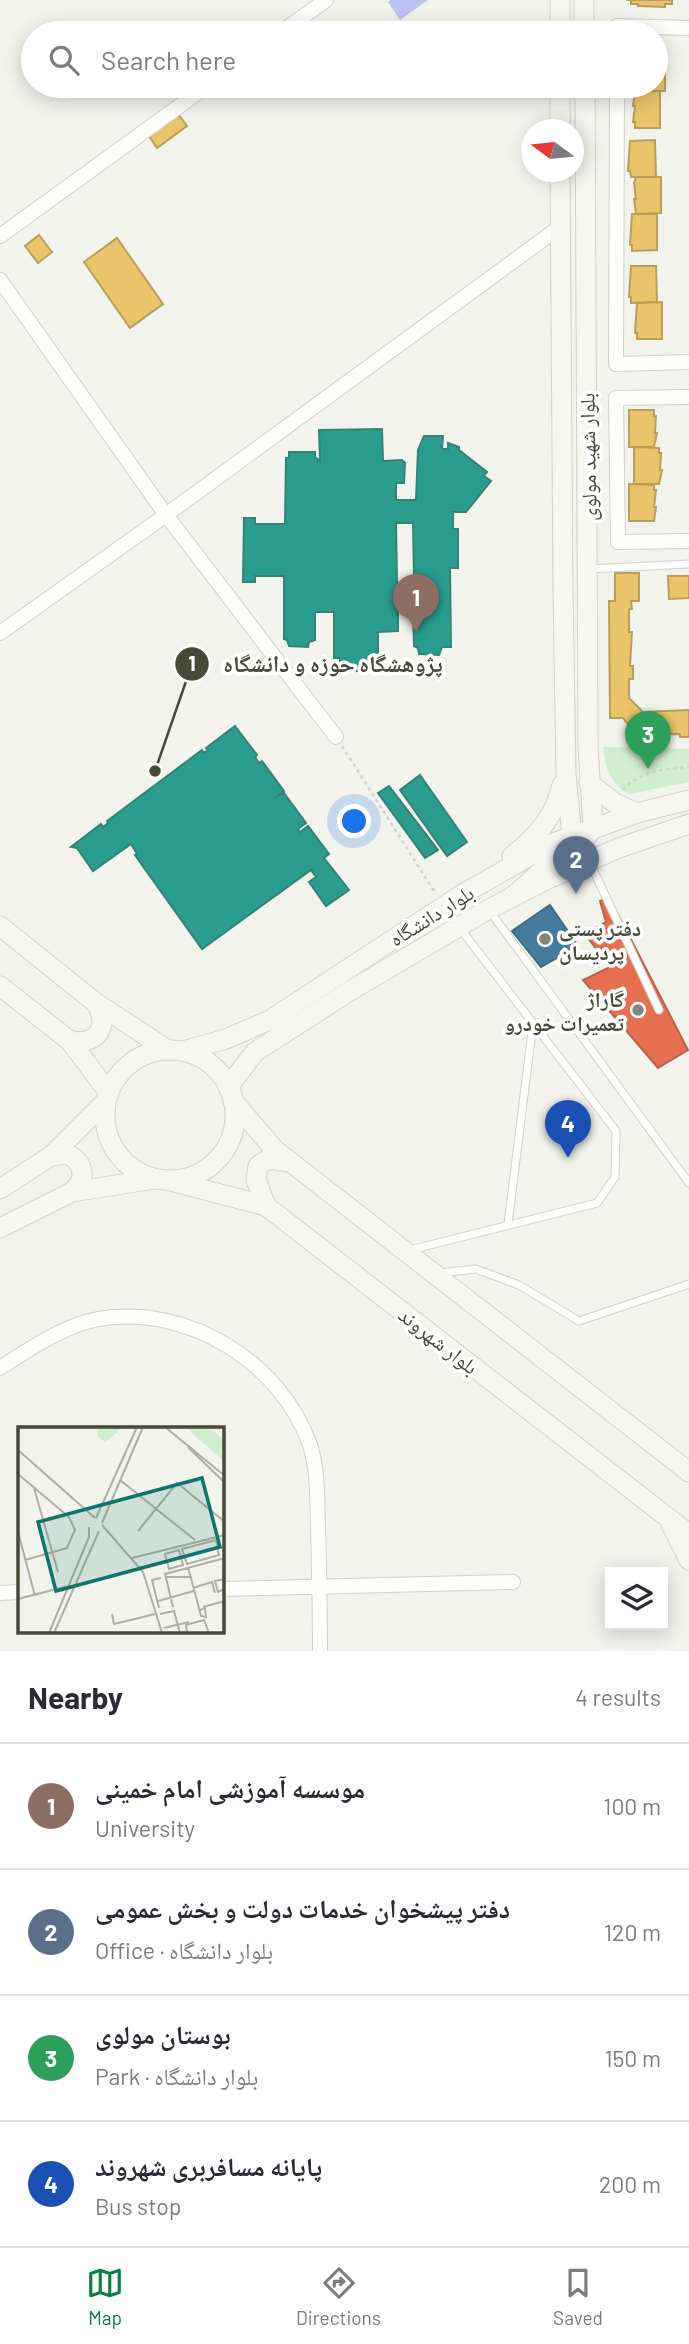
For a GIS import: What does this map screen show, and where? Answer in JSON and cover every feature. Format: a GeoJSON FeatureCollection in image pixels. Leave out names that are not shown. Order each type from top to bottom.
{"type":"FeatureCollection","features":[{"type":"Feature","properties":{"kind":"main road"},"geometry":{"type":"LineString","coordinates":[[560,0],[560,21]]}},
{"type":"Feature","properties":{"kind":"main road"},"geometry":{"type":"LineString","coordinates":[[584,0],[584,21]]}},
{"type":"Feature","properties":{"kind":"main road"},"geometry":{"type":"LineString","coordinates":[[560,98],[560,119]]}},
{"type":"Feature","properties":{"kind":"main road","name":"بلوار شهید مولوی"},"geometry":{"type":"LineString","coordinates":[[583,836],[590,789],[585,98]]}},
{"type":"Feature","properties":{"kind":"main road","name":"بلوار شهید مولوی"},"geometry":{"type":"LineString","coordinates":[[560,182],[560,394],[566,775],[568,803],[583,836]]}},
{"type":"Feature","properties":{"kind":"main road"},"geometry":{"type":"LineString","coordinates":[[461,895],[526,846],[546,825],[560,796],[566,775]]}},
{"type":"Feature","properties":{"kind":"main road"},"geometry":{"type":"LineString","coordinates":[[568,803],[581,805],[590,789],[637,813]]}},
{"type":"Feature","properties":{"kind":"main road","name":"بلوار دانشگاه"},"geometry":{"type":"LineString","coordinates":[[175,1051],[226,1039],[270,1020],[461,895],[551,844],[583,836],[637,813],[689,800]]}},
{"type":"Feature","properties":{"kind":"main road","name":"بلوار دانشگاه"},"geometry":{"type":"LineString","coordinates":[[231,1094],[255,1052],[348,992],[459,926],[489,909],[590,862],[689,824]]}},
{"type":"Feature","properties":{"kind":"main road"},"geometry":{"type":"LineString","coordinates":[[512,898],[583,836],[602,842],[642,831],[659,834]]}},
{"type":"Feature","properties":{"kind":"main road"},"geometry":{"type":"LineString","coordinates":[[0,926],[96,1003],[175,1051],[210,1064],[275,1150],[689,1472]]}},
{"type":"Feature","properties":{"kind":"main road"},"geometry":{"type":"LineString","coordinates":[[0,986],[70,1041],[108,1097]]}},
{"type":"Feature","properties":{"kind":"main road"},"geometry":{"type":"LineString","coordinates":[[70,1041],[83,1043],[94,1038],[102,1027],[102,1014],[96,1003]]}},
{"type":"Feature","properties":{"kind":"main road"},"geometry":{"type":"LineString","coordinates":[[163,1180],[139,1173],[125,1163],[114,1150],[107,1135],[105,1118],[108,1097],[118,1075],[128,1065],[140,1057],[175,1051]]}},
{"type":"Feature","properties":{"kind":"main road"},"geometry":{"type":"LineString","coordinates":[[0,1228],[72,1192],[187,1178],[202,1172],[226,1149],[232,1134],[235,1117],[231,1094]]}},
{"type":"Feature","properties":{"kind":"main road"},"geometry":{"type":"LineString","coordinates":[[0,1189],[51,1156],[108,1097]]}},
{"type":"Feature","properties":{"kind":"main road"},"geometry":{"type":"LineString","coordinates":[[51,1156],[67,1154],[80,1164],[80,1183],[72,1192]]}},
{"type":"Feature","properties":{"kind":"main road"},"geometry":{"type":"LineString","coordinates":[[266,1206],[256,1180],[258,1166],[268,1159],[291,1162]]}},
{"type":"Feature","properties":{"kind":"main road","name":"بلوار شهروند"},"geometry":{"type":"LineString","coordinates":[[163,1180],[266,1206],[689,1534]]}},
{"type":"Feature","properties":{"kind":"main road"},"geometry":{"type":"LineString","coordinates":[[667,1517],[689,1560]]}},
{"type":"Feature","properties":{"kind":"street"},"geometry":{"type":"LineString","coordinates":[[297,21],[326,0]]}},
{"type":"Feature","properties":{"kind":"street"},"geometry":{"type":"LineString","coordinates":[[668,27],[689,28]]}},
{"type":"Feature","properties":{"kind":"street"},"geometry":{"type":"LineString","coordinates":[[0,236],[190,98]]}},
{"type":"Feature","properties":{"kind":"street"},"geometry":{"type":"LineString","coordinates":[[617,98],[617,364],[689,362]]}},
{"type":"Feature","properties":{"kind":"street"},"geometry":{"type":"LineString","coordinates":[[0,633],[561,226]]}},
{"type":"Feature","properties":{"kind":"street"},"geometry":{"type":"LineString","coordinates":[[0,280],[166,515],[336,737]]}},
{"type":"Feature","properties":{"kind":"street"},"geometry":{"type":"LineString","coordinates":[[689,397],[616,398],[616,411],[618,542],[689,541]]}},
{"type":"Feature","properties":{"kind":"street"},"geometry":{"type":"LineString","coordinates":[[0,1368],[56,1334],[98,1319],[136,1318],[191,1329],[225,1343],[255,1365],[282,1391],[310,1446],[317,1478],[320,1651]]}},
{"type":"Feature","properties":{"kind":"street"},"geometry":{"type":"LineString","coordinates":[[224,1589],[513,1583]]}},
{"type":"Feature","properties":{"kind":"street"},"geometry":{"type":"LineString","coordinates":[[0,1593],[18,1592]]}},
{"type":"Feature","properties":{"kind":"lane"},"geometry":{"type":"LineString","coordinates":[[588,569],[689,564]]}},
{"type":"Feature","properties":{"kind":"lane"},"geometry":{"type":"LineString","coordinates":[[590,862],[659,1010]]}},
{"type":"Feature","properties":{"kind":"lane"},"geometry":{"type":"LineString","coordinates":[[489,909],[689,1182]]}},
{"type":"Feature","properties":{"kind":"lane"},"geometry":{"type":"LineString","coordinates":[[405,1251],[597,1203],[615,1177],[616,1131],[459,926]]}},
{"type":"Feature","properties":{"kind":"lane"},"geometry":{"type":"LineString","coordinates":[[508,1224],[533,1023]]}},
{"type":"Feature","properties":{"kind":"lane"},"geometry":{"type":"LineString","coordinates":[[434,1273],[476,1269],[519,1285],[579,1321],[689,1284]]}},
{"type":"Feature","properties":{"kind":"path"},"geometry":{"type":"LineString","coordinates":[[336,737],[444,906]]}},
{"type":"Feature","properties":{"kind":"path"},"geometry":{"type":"LineString","coordinates":[[615,803],[623,789],[635,779],[662,770],[689,767]]}},
{"type":"Feature","properties":{"kind":"green space"},"geometry":{"type":"Polygon","coordinates":[[[603,747],[689,749],[689,782],[629,794],[613,780],[605,761],[603,747]]]}},
{"type":"Feature","properties":{"kind":"water"},"geometry":{"type":"Polygon","coordinates":[[[428,0],[400,20],[388,2],[428,0]]]}},
{"type":"Feature","properties":{"kind":"building: Homes"},"geometry":{"type":"Polygon","coordinates":[[[631,0],[672,0],[672,4],[665,4],[665,7],[638,6],[631,4],[631,0]]]}},
{"type":"Feature","properties":{"kind":"building: Homes"},"geometry":{"type":"Polygon","coordinates":[[[634,98],[660,98],[660,128],[635,128],[634,98]]]}},
{"type":"Feature","properties":{"kind":"building: Homes"},"geometry":{"type":"Polygon","coordinates":[[[179,115],[187,126],[157,148],[149,136],[179,115]]]}},
{"type":"Feature","properties":{"kind":"building: Homes"},"geometry":{"type":"Polygon","coordinates":[[[655,140],[656,177],[631,177],[628,171],[630,141],[655,140]]]}},
{"type":"Feature","properties":{"kind":"building: Homes"},"geometry":{"type":"Polygon","coordinates":[[[636,177],[661,177],[661,213],[636,214],[636,177]]]}},
{"type":"Feature","properties":{"kind":"building: Homes"},"geometry":{"type":"Polygon","coordinates":[[[632,214],[657,214],[657,250],[632,251],[632,214]]]}},
{"type":"Feature","properties":{"kind":"building: Homes"},"geometry":{"type":"Polygon","coordinates":[[[39,235],[52,252],[38,263],[25,246],[39,235]]]}},
{"type":"Feature","properties":{"kind":"building: Homes"},"geometry":{"type":"Polygon","coordinates":[[[117,238],[163,304],[130,328],[84,262],[117,238]]]}},
{"type":"Feature","properties":{"kind":"building: Homes"},"geometry":{"type":"Polygon","coordinates":[[[631,266],[656,266],[657,302],[631,303],[631,266]]]}},
{"type":"Feature","properties":{"kind":"building: Homes"},"geometry":{"type":"Polygon","coordinates":[[[662,302],[662,339],[637,339],[637,303],[662,302]]]}},
{"type":"Feature","properties":{"kind":"building: Homes"},"geometry":{"type":"Polygon","coordinates":[[[629,410],[654,410],[657,433],[654,447],[629,447],[629,410]]]}},
{"type":"Feature","properties":{"kind":"building: Homes"},"geometry":{"type":"Polygon","coordinates":[[[634,447],[659,448],[662,470],[659,484],[634,484],[634,447]]]}},
{"type":"Feature","properties":{"kind":"building: Homes"},"geometry":{"type":"Polygon","coordinates":[[[629,484],[654,485],[654,521],[629,521],[629,484]]]}},
{"type":"Feature","properties":{"kind":"building: Homes"},"geometry":{"type":"Polygon","coordinates":[[[615,573],[639,573],[639,601],[631,601],[632,609],[629,609],[629,632],[632,632],[630,666],[633,666],[633,679],[629,679],[629,698],[643,712],[689,710],[689,737],[680,737],[680,734],[628,735],[628,724],[623,718],[610,718],[609,601],[615,601],[615,573]]]}},
{"type":"Feature","properties":{"kind":"building: Homes"},"geometry":{"type":"Polygon","coordinates":[[[668,576],[689,576],[689,598],[669,599],[668,576]]]}},
{"type":"Feature","properties":{"kind":"building: Shops","name":"گاراژ تعمیرات خودرو"},"geometry":{"type":"Polygon","coordinates":[[[609,897],[688,1050],[658,1068],[583,980],[610,967],[585,934],[606,922],[600,901],[609,897]]]}},
{"type":"Feature","properties":{"kind":"building: Schools"},"geometry":{"type":"Polygon","coordinates":[[[382,429],[383,461],[402,460],[405,463],[404,483],[396,483],[396,500],[416,500],[418,450],[424,436],[443,436],[442,449],[448,449],[448,443],[459,447],[459,450],[487,472],[484,476],[491,481],[466,512],[453,512],[453,529],[458,529],[458,568],[450,568],[451,647],[442,647],[439,655],[419,654],[418,648],[414,646],[413,604],[398,605],[398,631],[378,632],[378,657],[372,657],[372,663],[368,664],[366,672],[347,670],[346,665],[340,663],[340,658],[334,658],[334,612],[315,612],[315,640],[309,642],[308,647],[289,646],[284,639],[284,576],[255,576],[255,582],[243,582],[244,518],[255,518],[255,524],[285,524],[286,458],[289,458],[289,452],[315,452],[315,457],[320,461],[319,430],[382,429]],[[396,523],[397,583],[414,583],[413,523],[396,523]]]}},
{"type":"Feature","properties":{"kind":"building: Schools"},"geometry":{"type":"Polygon","coordinates":[[[235,726],[257,755],[255,757],[259,763],[262,761],[284,791],[276,797],[284,793],[306,823],[298,829],[300,832],[308,826],[329,854],[324,858],[349,890],[326,906],[309,882],[316,877],[311,870],[202,949],[135,855],[137,854],[131,844],[93,871],[77,848],[71,847],[101,824],[103,827],[107,821],[202,750],[204,753],[208,750],[206,748],[235,726]]]}},
{"type":"Feature","properties":{"kind":"building: Schools"},"geometry":{"type":"Polygon","coordinates":[[[420,775],[467,842],[447,856],[400,790],[420,775]]]}},
{"type":"Feature","properties":{"kind":"building: Schools"},"geometry":{"type":"Polygon","coordinates":[[[389,786],[438,850],[425,858],[378,793],[389,786]]]}},
{"type":"Feature","properties":{"kind":"building: Public","name":"دفتر پستی پردیسان"},"geometry":{"type":"Polygon","coordinates":[[[550,905],[578,946],[541,967],[512,931],[550,905]]]}},
{"type":"Feature","properties":{"kind":"place","name":"موسسه آموزشی امام خمینی"},"geometry":{"type":"Point","coordinates":[416,632]}},
{"type":"Feature","properties":{"kind":"place","name":"بوستان مولوی"},"geometry":{"type":"Point","coordinates":[648,769]}},
{"type":"Feature","properties":{"kind":"place","name":"پژوهشگاه حوزه و دانشگاه"},"geometry":{"type":"Point","coordinates":[155,771]}},
{"type":"Feature","properties":{"kind":"place","name":"دفتر پیشخوان خدمات دولت و بخش عمومی"},"geometry":{"type":"Point","coordinates":[576,894]}},
{"type":"Feature","properties":{"kind":"place","name":"دفتر پستی پردیسان"},"geometry":{"type":"Point","coordinates":[545,939]}},
{"type":"Feature","properties":{"kind":"place","name":"گاراژ تعمیرات خودرو"},"geometry":{"type":"Point","coordinates":[638,1010]}},
{"type":"Feature","properties":{"kind":"place","name":"پایانه مسافربری شهروند"},"geometry":{"type":"Point","coordinates":[568,1158]}}]}
